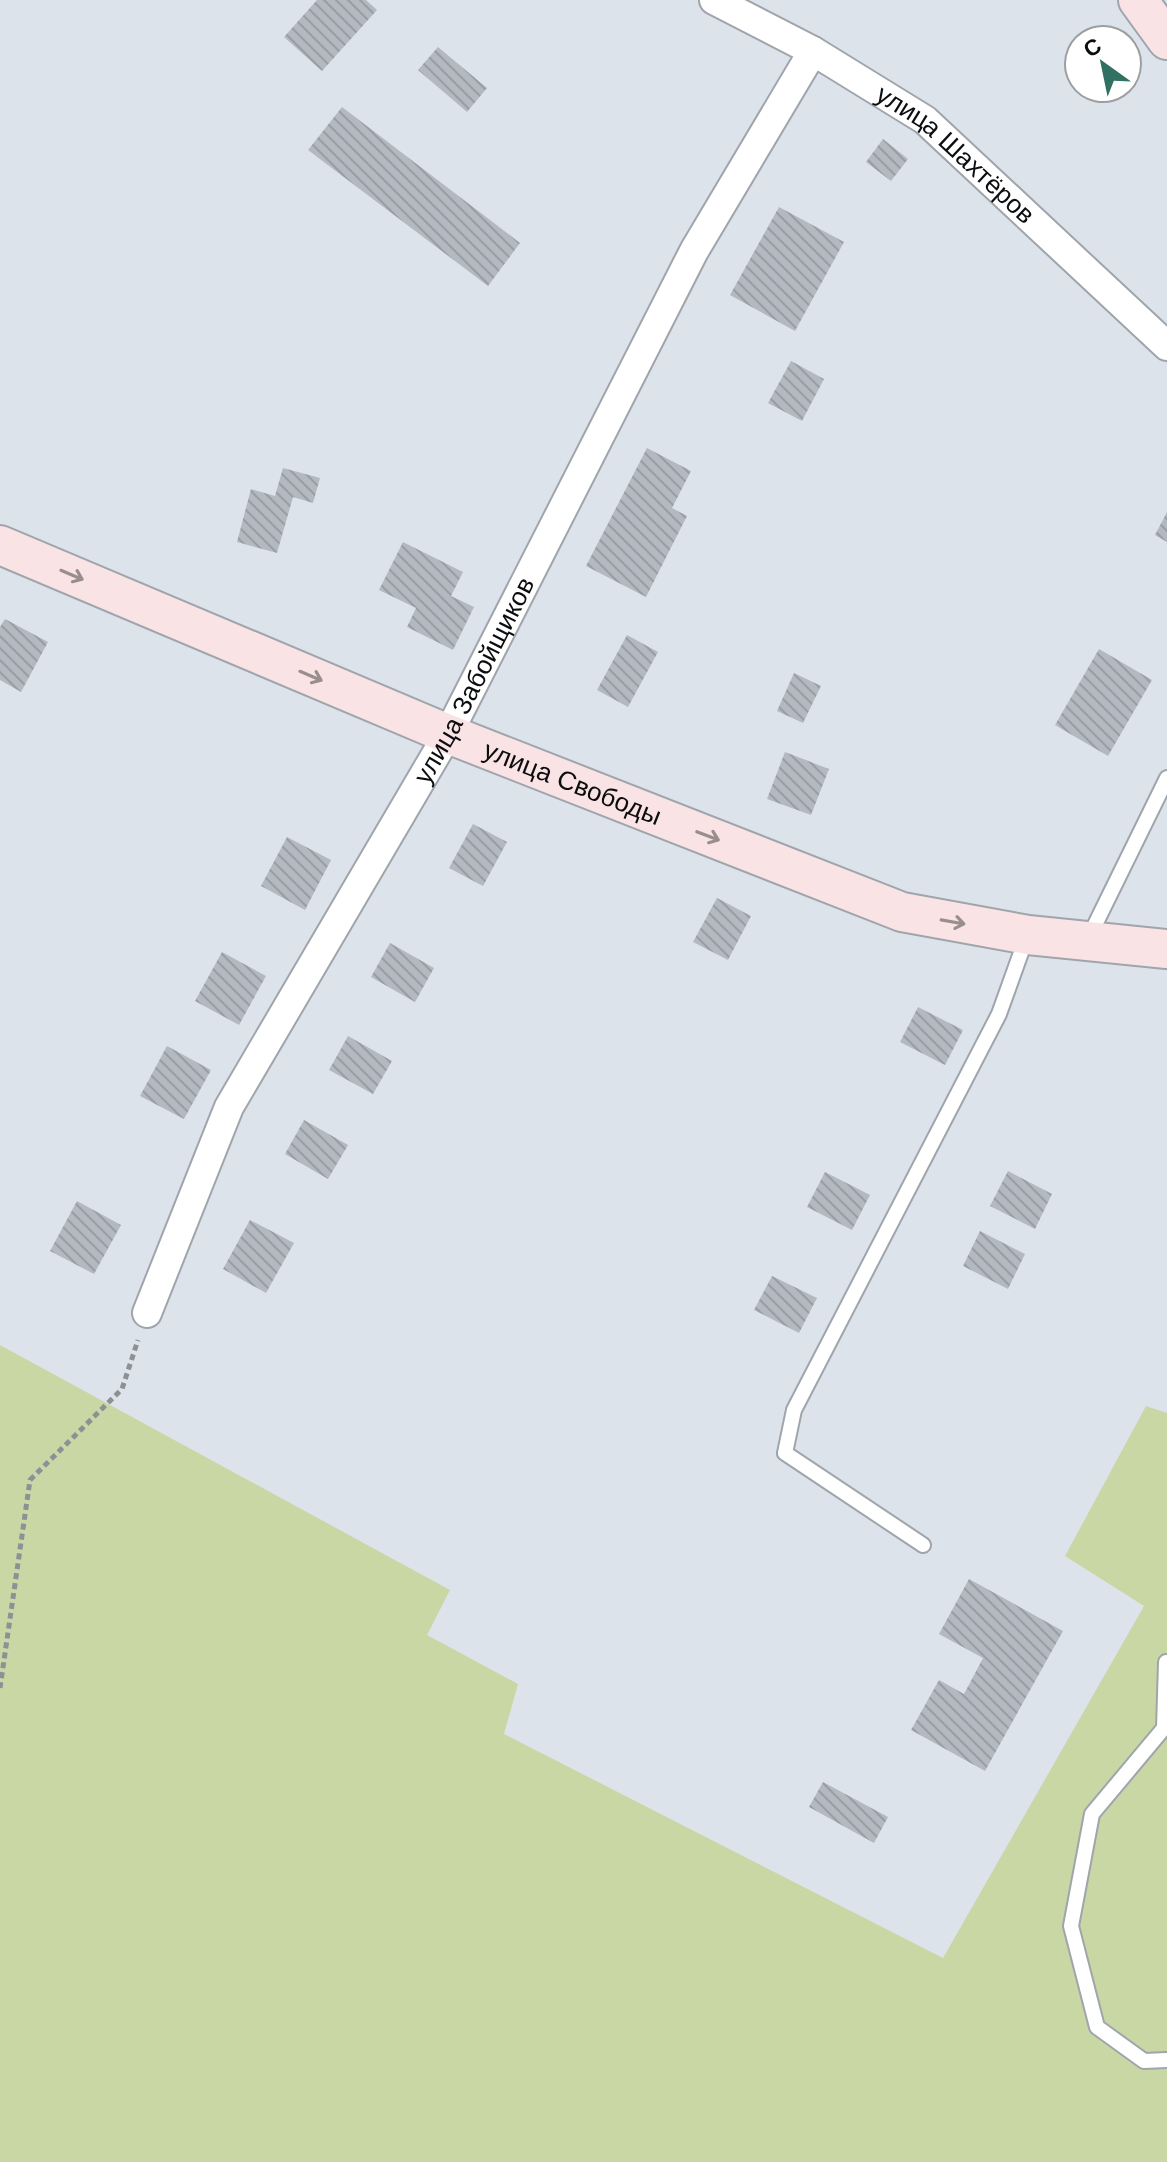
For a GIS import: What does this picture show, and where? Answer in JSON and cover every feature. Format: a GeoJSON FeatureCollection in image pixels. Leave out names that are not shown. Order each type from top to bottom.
{"type":"FeatureCollection","features":[{"type":"Feature","properties":{"kind":"main road"},"geometry":{"type":"LineString","coordinates":[[1138,0],[1167,40]]}},
{"type":"Feature","properties":{"kind":"main road","name":"улица Свободы"},"geometry":{"type":"LineString","coordinates":[[0,545],[448,734],[902,912],[1028,935],[1167,949]]}},
{"type":"Feature","properties":{"kind":"street","name":"улица Шахтёров"},"geometry":{"type":"LineString","coordinates":[[714,0],[813,51],[925,120],[1167,346]]}},
{"type":"Feature","properties":{"kind":"street","name":"улица Забойщиков"},"geometry":{"type":"LineString","coordinates":[[147,1313],[229,1107],[448,734],[694,251],[813,51]]}},
{"type":"Feature","properties":{"kind":"lane"},"geometry":{"type":"LineString","coordinates":[[1087,941],[1167,778]]}},
{"type":"Feature","properties":{"kind":"lane"},"geometry":{"type":"LineString","coordinates":[[923,1545],[785,1453],[794,1410],[999,1014],[1028,935]]}},
{"type":"Feature","properties":{"kind":"lane"},"geometry":{"type":"LineString","coordinates":[[1166,1662],[1164,1728],[1092,1814],[1071,1926],[1097,2027],[1144,2061],[1167,2060]]}},
{"type":"Feature","properties":{"kind":"path"},"geometry":{"type":"LineString","coordinates":[[0,1688],[30,1480],[122,1389],[147,1313]]}},
{"type":"Feature","properties":{"kind":"green space"},"geometry":{"type":"Polygon","coordinates":[[[0,1345],[450,1590],[427,1635],[518,1684],[504,1734],[943,1958],[1144,1606],[1065,1556],[1146,1406],[1167,1413],[1167,2162],[0,2162],[0,1345]]]}},
{"type":"Feature","properties":{"kind":"building"},"geometry":{"type":"Polygon","coordinates":[[[317,0],[366,0],[377,10],[322,71],[284,37],[317,0]]]}},
{"type":"Feature","properties":{"kind":"building"},"geometry":{"type":"Polygon","coordinates":[[[438,47],[487,88],[467,112],[418,70],[438,47]]]}},
{"type":"Feature","properties":{"kind":"building"},"geometry":{"type":"Polygon","coordinates":[[[342,107],[520,243],[488,286],[308,150],[342,107]]]}},
{"type":"Feature","properties":{"kind":"building"},"geometry":{"type":"Polygon","coordinates":[[[883,139],[908,159],[891,181],[866,162],[883,139]]]}},
{"type":"Feature","properties":{"kind":"building"},"geometry":{"type":"Polygon","coordinates":[[[779,207],[844,242],[795,331],[730,295],[779,207]]]}},
{"type":"Feature","properties":{"kind":"building"},"geometry":{"type":"Polygon","coordinates":[[[791,361],[824,379],[802,421],[768,403],[791,361]]]}},
{"type":"Feature","properties":{"kind":"building"},"geometry":{"type":"Polygon","coordinates":[[[647,448],[691,471],[672,508],[687,516],[646,597],[586,566],[647,448]]]}},
{"type":"Feature","properties":{"kind":"building"},"geometry":{"type":"Polygon","coordinates":[[[283,468],[320,478],[313,503],[293,497],[277,553],[237,542],[251,489],[275,496],[283,468]]]}},
{"type":"Feature","properties":{"kind":"building"},"geometry":{"type":"Polygon","coordinates":[[[1167,512],[1167,542],[1155,535],[1167,512]]]}},
{"type":"Feature","properties":{"kind":"building"},"geometry":{"type":"Polygon","coordinates":[[[403,542],[463,572],[451,596],[474,607],[453,650],[407,627],[416,608],[379,590],[403,542]]]}},
{"type":"Feature","properties":{"kind":"building"},"geometry":{"type":"Polygon","coordinates":[[[5,619],[48,642],[21,692],[0,680],[0,627],[5,619]]]}},
{"type":"Feature","properties":{"kind":"building"},"geometry":{"type":"Polygon","coordinates":[[[627,635],[658,652],[628,707],[597,690],[627,635]]]}},
{"type":"Feature","properties":{"kind":"building"},"geometry":{"type":"Polygon","coordinates":[[[1099,649],[1152,680],[1108,756],[1055,725],[1099,649]]]}},
{"type":"Feature","properties":{"kind":"building"},"geometry":{"type":"Polygon","coordinates":[[[794,673],[821,686],[803,723],[777,711],[794,673]]]}},
{"type":"Feature","properties":{"kind":"building"},"geometry":{"type":"Polygon","coordinates":[[[785,752],[829,769],[811,815],[767,799],[785,752]]]}},
{"type":"Feature","properties":{"kind":"building"},"geometry":{"type":"Polygon","coordinates":[[[473,824],[507,842],[483,886],[449,868],[473,824]]]}},
{"type":"Feature","properties":{"kind":"building"},"geometry":{"type":"Polygon","coordinates":[[[287,837],[331,860],[305,910],[261,886],[287,837]]]}},
{"type":"Feature","properties":{"kind":"building"},"geometry":{"type":"Polygon","coordinates":[[[717,898],[751,916],[728,960],[693,942],[717,898]]]}},
{"type":"Feature","properties":{"kind":"building"},"geometry":{"type":"Polygon","coordinates":[[[390,943],[434,968],[415,1002],[371,977],[390,943]]]}},
{"type":"Feature","properties":{"kind":"building"},"geometry":{"type":"Polygon","coordinates":[[[222,952],[266,976],[239,1025],[195,1001],[222,952]]]}},
{"type":"Feature","properties":{"kind":"building"},"geometry":{"type":"Polygon","coordinates":[[[918,1007],[963,1030],[945,1065],[900,1042],[918,1007]]]}},
{"type":"Feature","properties":{"kind":"building"},"geometry":{"type":"Polygon","coordinates":[[[348,1036],[392,1061],[373,1094],[329,1070],[348,1036]]]}},
{"type":"Feature","properties":{"kind":"building"},"geometry":{"type":"Polygon","coordinates":[[[167,1046],[211,1070],[184,1119],[140,1096],[167,1046]]]}},
{"type":"Feature","properties":{"kind":"building"},"geometry":{"type":"Polygon","coordinates":[[[304,1120],[348,1145],[328,1179],[285,1154],[304,1120]]]}},
{"type":"Feature","properties":{"kind":"building"},"geometry":{"type":"Polygon","coordinates":[[[1008,1171],[1052,1194],[1035,1229],[990,1206],[1008,1171]]]}},
{"type":"Feature","properties":{"kind":"building"},"geometry":{"type":"Polygon","coordinates":[[[825,1172],[870,1195],[852,1230],[807,1207],[825,1172]]]}},
{"type":"Feature","properties":{"kind":"building"},"geometry":{"type":"Polygon","coordinates":[[[77,1201],[121,1225],[94,1274],[50,1251],[77,1201]]]}},
{"type":"Feature","properties":{"kind":"building"},"geometry":{"type":"Polygon","coordinates":[[[250,1220],[294,1243],[266,1293],[223,1269],[250,1220]]]}},
{"type":"Feature","properties":{"kind":"building"},"geometry":{"type":"Polygon","coordinates":[[[980,1231],[1025,1254],[1008,1289],[963,1266],[980,1231]]]}},
{"type":"Feature","properties":{"kind":"building"},"geometry":{"type":"Polygon","coordinates":[[[772,1276],[817,1298],[799,1333],[754,1310],[772,1276]]]}},
{"type":"Feature","properties":{"kind":"building"},"geometry":{"type":"Polygon","coordinates":[[[969,1579],[1063,1631],[985,1771],[911,1730],[939,1680],[964,1694],[983,1658],[939,1634],[969,1579]]]}},
{"type":"Feature","properties":{"kind":"building"},"geometry":{"type":"Polygon","coordinates":[[[823,1782],[888,1817],[874,1843],[809,1807],[823,1782]]]}}]}
